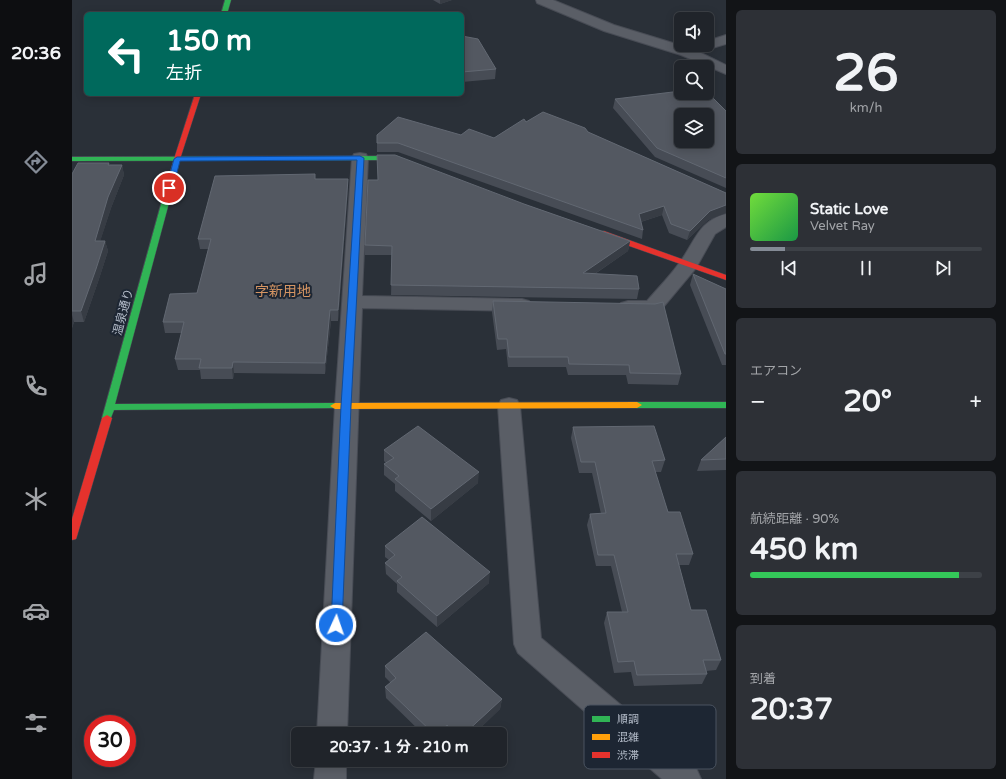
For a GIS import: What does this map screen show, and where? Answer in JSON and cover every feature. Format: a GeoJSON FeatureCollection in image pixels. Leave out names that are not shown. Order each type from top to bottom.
{"type":"FeatureCollection","features":[{"type":"Feature","properties":{"kind":"street"},"geometry":{"type":"LineString","coordinates":[[225,12],[228,0]]}},
{"type":"Feature","properties":{"kind":"street"},"geometry":{"type":"LineString","coordinates":[[542,0],[609,28],[674,48]]}},
{"type":"Feature","properties":{"kind":"street"},"geometry":{"type":"LineString","coordinates":[[714,44],[726,40]]}},
{"type":"Feature","properties":{"kind":"street"},"geometry":{"type":"LineString","coordinates":[[686,52],[726,70]]}},
{"type":"Feature","properties":{"kind":"street","name":"温泉通り"},"geometry":{"type":"LineString","coordinates":[[72,536],[110,407],[177,159],[197,96]]}},
{"type":"Feature","properties":{"kind":"street"},"geometry":{"type":"LineString","coordinates":[[332,727],[346,406],[360,158]]}},
{"type":"Feature","properties":{"kind":"street"},"geometry":{"type":"LineString","coordinates":[[72,159],[398,158],[420,166]]}},
{"type":"Feature","properties":{"kind":"street"},"geometry":{"type":"LineString","coordinates":[[613,307],[653,308],[689,264],[708,231],[726,219]]}},
{"type":"Feature","properties":{"kind":"street"},"geometry":{"type":"LineString","coordinates":[[595,231],[726,278]]}},
{"type":"Feature","properties":{"kind":"street"},"geometry":{"type":"LineString","coordinates":[[353,302],[542,306]]}},
{"type":"Feature","properties":{"kind":"street"},"geometry":{"type":"LineString","coordinates":[[110,407],[726,405]]}},
{"type":"Feature","properties":{"kind":"street"},"geometry":{"type":"LineString","coordinates":[[509,406],[528,644],[599,705]]}},
{"type":"Feature","properties":{"kind":"street"},"geometry":{"type":"LineString","coordinates":[[330,779],[331,767]]}},
{"type":"Feature","properties":{"kind":"street"},"geometry":{"type":"LineString","coordinates":[[673,769],[685,779]]}},
{"type":"Feature","properties":{"kind":"building"},"geometry":{"type":"Polygon","coordinates":[[[464,36],[478,39],[496,69],[464,72],[464,36]]]}},
{"type":"Feature","properties":{"kind":"building"},"geometry":{"type":"Polygon","coordinates":[[[674,92],[674,100],[714,99],[726,111],[726,178],[657,148],[615,99],[674,92]]]}},
{"type":"Feature","properties":{"kind":"building"},"geometry":{"type":"Polygon","coordinates":[[[543,112],[585,128],[588,132],[726,193],[726,205],[710,211],[690,231],[671,224],[664,206],[639,214],[643,230],[398,143],[377,143],[377,135],[398,117],[461,135],[469,129],[494,138],[524,119],[526,122],[543,112]]]}},
{"type":"Feature","properties":{"kind":"building"},"geometry":{"type":"Polygon","coordinates":[[[377,155],[395,155],[524,204],[630,241],[583,273],[637,276],[639,289],[391,285],[392,246],[365,245],[368,180],[378,180],[377,155]]]}},
{"type":"Feature","properties":{"kind":"building"},"geometry":{"type":"Polygon","coordinates":[[[78,163],[109,163],[108,165],[122,165],[108,197],[95,241],[105,241],[96,269],[81,311],[72,311],[72,174],[78,163]]]}},
{"type":"Feature","properties":{"kind":"building"},"geometry":{"type":"Polygon","coordinates":[[[315,174],[315,179],[348,179],[338,310],[330,310],[325,363],[233,362],[232,368],[199,368],[201,359],[175,359],[184,322],[163,322],[170,294],[197,293],[211,239],[198,239],[215,176],[315,174]]]}},
{"type":"Feature","properties":{"kind":"building"},"geometry":{"type":"Polygon","coordinates":[[[693,274],[726,289],[726,354],[725,354],[693,274]]]}},
{"type":"Feature","properties":{"kind":"building"},"geometry":{"type":"Polygon","coordinates":[[[493,301],[655,304],[663,302],[681,374],[630,373],[629,365],[569,364],[568,357],[509,357],[507,339],[498,339],[493,301]]]}},
{"type":"Feature","properties":{"kind":"building"},"geometry":{"type":"Polygon","coordinates":[[[418,426],[479,472],[431,509],[395,479],[399,476],[384,464],[394,458],[384,450],[418,426]]]}},
{"type":"Feature","properties":{"kind":"building"},"geometry":{"type":"Polygon","coordinates":[[[654,426],[665,460],[652,461],[668,512],[680,512],[693,554],[676,554],[691,610],[706,610],[721,660],[703,660],[707,674],[637,675],[634,661],[618,662],[607,612],[628,612],[614,555],[598,555],[590,514],[606,513],[595,462],[581,462],[573,427],[654,426]]]}},
{"type":"Feature","properties":{"kind":"building"},"geometry":{"type":"Polygon","coordinates":[[[726,437],[726,459],[701,460],[726,437]]]}},
{"type":"Feature","properties":{"kind":"building"},"geometry":{"type":"Polygon","coordinates":[[[422,517],[490,572],[437,616],[397,581],[402,577],[385,563],[395,555],[385,546],[422,517]]]}},
{"type":"Feature","properties":{"kind":"building"},"geometry":{"type":"Polygon","coordinates":[[[426,632],[502,699],[472,727],[449,727],[447,725],[445,727],[427,727],[385,687],[396,678],[385,666],[426,632]]]}},
{"type":"Feature","properties":{"kind":"traffic: fast"},"geometry":{"type":"LineString","coordinates":[[225,12],[228,0]]}},
{"type":"Feature","properties":{"kind":"traffic: fast"},"geometry":{"type":"LineString","coordinates":[[72,159],[397,158],[407,162]]}},
{"type":"Feature","properties":{"kind":"traffic: fast"},"geometry":{"type":"LineString","coordinates":[[107,418],[166,199]]}},
{"type":"Feature","properties":{"kind":"traffic: fast"},"geometry":{"type":"LineString","coordinates":[[637,405],[726,405]]}},
{"type":"Feature","properties":{"kind":"traffic: fast"},"geometry":{"type":"LineString","coordinates":[[110,407],[335,406]]}},
{"type":"Feature","properties":{"kind":"traffic: slow"},"geometry":{"type":"LineString","coordinates":[[335,406],[637,405]]}},
{"type":"Feature","properties":{"kind":"traffic: jam"},"geometry":{"type":"LineString","coordinates":[[166,199],[197,96]]}},
{"type":"Feature","properties":{"kind":"traffic: jam"},"geometry":{"type":"LineString","coordinates":[[601,233],[726,278]]}},
{"type":"Feature","properties":{"kind":"traffic: jam"},"geometry":{"type":"LineString","coordinates":[[72,536],[107,418]]}},
{"type":"Feature","properties":{"kind":"district","name":"字新用地"},"geometry":{"type":"Point","coordinates":[283,291]}},
{"type":"Feature","properties":{"kind":"route"},"geometry":{"type":"LineString","coordinates":[[169,188],[177,159],[360,158],[346,406],[336,625]]}}]}
